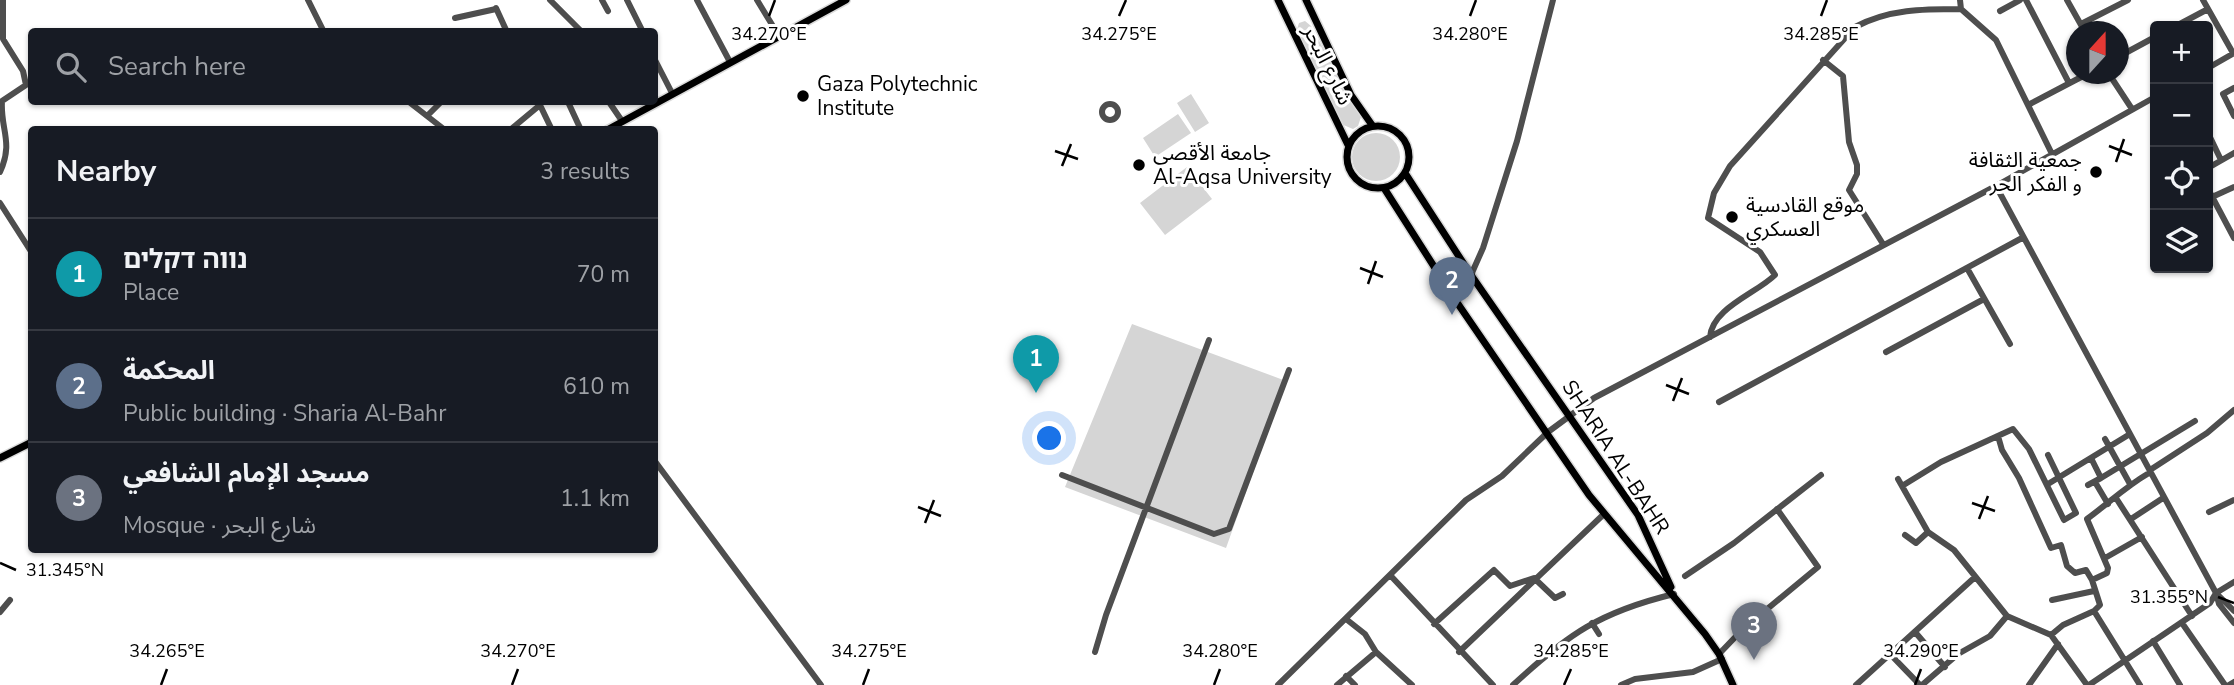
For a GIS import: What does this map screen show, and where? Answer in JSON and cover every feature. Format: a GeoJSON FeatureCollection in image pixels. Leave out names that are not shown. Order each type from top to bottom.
{"type":"FeatureCollection","features":[{"type":"Feature","properties":{"kind":"main road"},"geometry":{"type":"LineString","coordinates":[[658,101],[846,0]]}},
{"type":"Feature","properties":{"kind":"main road","name":"شارع البحر"},"geometry":{"type":"LineString","coordinates":[[1278,0],[1348,145]]}},
{"type":"Feature","properties":{"kind":"main road","name":"شارع البحر"},"geometry":{"type":"LineString","coordinates":[[1306,0],[1351,95],[1372,125]]}},
{"type":"Feature","properties":{"kind":"main road"},"geometry":{"type":"LineString","coordinates":[[614,126],[651,105]]}},
{"type":"Feature","properties":{"kind":"main road"},"geometry":{"type":"LineString","coordinates":[[1372,125],[1392,128],[1407,143],[1410,153],[1405,173],[1384,188],[1365,186],[1351,173],[1347,164],[1348,145],[1362,129],[1372,125]]}},
{"type":"Feature","properties":{"kind":"main road","name":"SHARIA AL-BAHR"},"geometry":{"type":"LineString","coordinates":[[1405,173],[1471,275],[1647,529],[1674,594]]}},
{"type":"Feature","properties":{"kind":"main road","name":"SHARIA AL-BAHR"},"geometry":{"type":"LineString","coordinates":[[1384,188],[1451,292],[1604,514],[1674,594]]}},
{"type":"Feature","properties":{"kind":"main road"},"geometry":{"type":"LineString","coordinates":[[0,458],[28,444]]}},
{"type":"Feature","properties":{"kind":"main road"},"geometry":{"type":"LineString","coordinates":[[1674,594],[1720,656],[1733,685]]}},
{"type":"Feature","properties":{"kind":"street"},"geometry":{"type":"LineString","coordinates":[[0,172],[8,155],[2,103],[6,96],[26,85],[23,71],[3,38],[3,0]]}},
{"type":"Feature","properties":{"kind":"street"},"geometry":{"type":"LineString","coordinates":[[308,0],[322,28]]}},
{"type":"Feature","properties":{"kind":"street"},"geometry":{"type":"LineString","coordinates":[[550,0],[578,28]]}},
{"type":"Feature","properties":{"kind":"street"},"geometry":{"type":"LineString","coordinates":[[601,0],[608,11]]}},
{"type":"Feature","properties":{"kind":"street"},"geometry":{"type":"LineString","coordinates":[[628,0],[641,28]]}},
{"type":"Feature","properties":{"kind":"street"},"geometry":{"type":"LineString","coordinates":[[697,0],[730,62]]}},
{"type":"Feature","properties":{"kind":"street"},"geometry":{"type":"LineString","coordinates":[[758,0],[779,36]]}},
{"type":"Feature","properties":{"kind":"street"},"geometry":{"type":"LineString","coordinates":[[1451,292],[1471,275],[1494,217],[1517,141],[1553,0]]}},
{"type":"Feature","properties":{"kind":"street"},"geometry":{"type":"LineString","coordinates":[[1960,0],[1961,9]]}},
{"type":"Feature","properties":{"kind":"street"},"geometry":{"type":"LineString","coordinates":[[2000,11],[2020,0]]}},
{"type":"Feature","properties":{"kind":"street"},"geometry":{"type":"LineString","coordinates":[[2026,0],[2066,77]]}},
{"type":"Feature","properties":{"kind":"street"},"geometry":{"type":"LineString","coordinates":[[2067,0],[2079,21]]}},
{"type":"Feature","properties":{"kind":"street"},"geometry":{"type":"LineString","coordinates":[[2094,21],[2128,0]]}},
{"type":"Feature","properties":{"kind":"street"},"geometry":{"type":"LineString","coordinates":[[2203,0],[2234,53],[2213,65]]}},
{"type":"Feature","properties":{"kind":"street"},"geometry":{"type":"LineString","coordinates":[[454,18],[495,7],[505,28]]}},
{"type":"Feature","properties":{"kind":"street"},"geometry":{"type":"LineString","coordinates":[[1710,337],[1711,330],[1720,316],[1775,275],[1760,251],[1708,218],[1714,193],[1730,166],[1855,27],[1874,17],[1911,9],[1961,9],[1996,40],[2052,154]]}},
{"type":"Feature","properties":{"kind":"street"},"geometry":{"type":"LineString","coordinates":[[2185,21],[2208,9]]}},
{"type":"Feature","properties":{"kind":"street"},"geometry":{"type":"LineString","coordinates":[[2129,51],[2150,40]]}},
{"type":"Feature","properties":{"kind":"street"},"geometry":{"type":"LineString","coordinates":[[1823,60],[1843,76],[1849,142],[1857,165],[1857,174],[1849,190],[1882,244]]}},
{"type":"Feature","properties":{"kind":"street"},"geometry":{"type":"LineString","coordinates":[[658,66],[672,93]]}},
{"type":"Feature","properties":{"kind":"street"},"geometry":{"type":"LineString","coordinates":[[2028,105],[2067,84]]}},
{"type":"Feature","properties":{"kind":"street"},"geometry":{"type":"LineString","coordinates":[[2116,84],[2132,109]]}},
{"type":"Feature","properties":{"kind":"street"},"geometry":{"type":"LineString","coordinates":[[2234,88],[2223,94],[2234,116]]}},
{"type":"Feature","properties":{"kind":"street"},"geometry":{"type":"LineString","coordinates":[[1278,685],[1466,500],[1502,476],[1548,432],[1594,398],[1996,186],[2150,100]]}},
{"type":"Feature","properties":{"kind":"street"},"geometry":{"type":"LineString","coordinates":[[413,105],[440,126]]}},
{"type":"Feature","properties":{"kind":"street"},"geometry":{"type":"LineString","coordinates":[[427,116],[438,105]]}},
{"type":"Feature","properties":{"kind":"street"},"geometry":{"type":"LineString","coordinates":[[514,126],[538,105]]}},
{"type":"Feature","properties":{"kind":"street"},"geometry":{"type":"LineString","coordinates":[[541,105],[550,126]]}},
{"type":"Feature","properties":{"kind":"street"},"geometry":{"type":"LineString","coordinates":[[569,105],[579,126]]}},
{"type":"Feature","properties":{"kind":"street"},"geometry":{"type":"LineString","coordinates":[[611,105],[622,121]]}},
{"type":"Feature","properties":{"kind":"street"},"geometry":{"type":"LineString","coordinates":[[2213,143],[2221,160]]}},
{"type":"Feature","properties":{"kind":"street"},"geometry":{"type":"LineString","coordinates":[[2213,165],[2234,153]]}},
{"type":"Feature","properties":{"kind":"street"},"geometry":{"type":"LineString","coordinates":[[1996,186],[2098,369],[2163,498],[2216,593],[2219,604],[2234,623]]}},
{"type":"Feature","properties":{"kind":"street"},"geometry":{"type":"LineString","coordinates":[[2213,197],[2234,187]]}},
{"type":"Feature","properties":{"kind":"street"},"geometry":{"type":"LineString","coordinates":[[2213,199],[2234,238]]}},
{"type":"Feature","properties":{"kind":"street"},"geometry":{"type":"LineString","coordinates":[[0,203],[28,247]]}},
{"type":"Feature","properties":{"kind":"street"},"geometry":{"type":"LineString","coordinates":[[2227,222],[2234,218]]}},
{"type":"Feature","properties":{"kind":"street"},"geometry":{"type":"LineString","coordinates":[[1719,402],[2022,238]]}},
{"type":"Feature","properties":{"kind":"street"},"geometry":{"type":"LineString","coordinates":[[1967,268],[2010,344]]}},
{"type":"Feature","properties":{"kind":"street"},"geometry":{"type":"LineString","coordinates":[[1886,352],[1984,299]]}},
{"type":"Feature","properties":{"kind":"street"},"geometry":{"type":"LineString","coordinates":[[1096,652],[1106,615],[1209,340]]}},
{"type":"Feature","properties":{"kind":"street"},"geometry":{"type":"LineString","coordinates":[[1062,475],[1214,534],[1229,528],[1289,370]]}},
{"type":"Feature","properties":{"kind":"street"},"geometry":{"type":"LineString","coordinates":[[2092,580],[2107,573],[2105,558],[2087,519],[2116,498],[2120,490],[2207,433],[2234,410]]}},
{"type":"Feature","properties":{"kind":"street"},"geometry":{"type":"LineString","coordinates":[[2095,482],[2195,421]]}},
{"type":"Feature","properties":{"kind":"street"},"geometry":{"type":"LineString","coordinates":[[1902,486],[1941,462],[2013,429],[2023,445],[2026,444],[2064,520],[2076,513],[2048,456]]}},
{"type":"Feature","properties":{"kind":"street"},"geometry":{"type":"LineString","coordinates":[[2048,484],[2130,434]]}},
{"type":"Feature","properties":{"kind":"street"},"geometry":{"type":"LineString","coordinates":[[1998,436],[2002,450],[2019,478],[2051,548],[2061,545],[2067,566],[2075,573],[2086,570],[2100,605],[2094,611],[2063,625],[2051,635]]}},
{"type":"Feature","properties":{"kind":"street"},"geometry":{"type":"LineString","coordinates":[[2105,439],[2130,484]]}},
{"type":"Feature","properties":{"kind":"street"},"geometry":{"type":"LineString","coordinates":[[2091,458],[2095,482],[2108,504]]}},
{"type":"Feature","properties":{"kind":"street"},"geometry":{"type":"LineString","coordinates":[[658,465],[821,685]]}},
{"type":"Feature","properties":{"kind":"street"},"geometry":{"type":"LineString","coordinates":[[1685,576],[1692,575],[1821,475]]}},
{"type":"Feature","properties":{"kind":"street"},"geometry":{"type":"LineString","coordinates":[[1898,479],[1928,532],[1954,550],[2007,616],[2051,635],[2088,685],[2192,616],[2210,603],[2216,593],[2234,582]]}},
{"type":"Feature","properties":{"kind":"street"},"geometry":{"type":"LineString","coordinates":[[2116,498],[2192,616]]}},
{"type":"Feature","properties":{"kind":"street"},"geometry":{"type":"LineString","coordinates":[[2131,519],[2163,498]]}},
{"type":"Feature","properties":{"kind":"street"},"geometry":{"type":"LineString","coordinates":[[2209,512],[2234,500]]}},
{"type":"Feature","properties":{"kind":"street"},"geometry":{"type":"LineString","coordinates":[[1621,685],[1635,679],[1693,672],[1720,656],[1743,629],[1818,567],[1777,509]]}},
{"type":"Feature","properties":{"kind":"street"},"geometry":{"type":"LineString","coordinates":[[1460,652],[1534,578],[1604,514]]}},
{"type":"Feature","properties":{"kind":"street"},"geometry":{"type":"LineString","coordinates":[[1905,535],[1916,543],[1928,532]]}},
{"type":"Feature","properties":{"kind":"street"},"geometry":{"type":"LineString","coordinates":[[2105,558],[2142,537]]}},
{"type":"Feature","properties":{"kind":"street"},"geometry":{"type":"LineString","coordinates":[[1434,624],[1494,570],[1510,586],[1534,578]]}},
{"type":"Feature","properties":{"kind":"street"},"geometry":{"type":"LineString","coordinates":[[1390,575],[1493,685]]}},
{"type":"Feature","properties":{"kind":"street"},"geometry":{"type":"LineString","coordinates":[[1534,578],[1555,598],[1563,594]]}},
{"type":"Feature","properties":{"kind":"street"},"geometry":{"type":"LineString","coordinates":[[1856,685],[1974,578]]}},
{"type":"Feature","properties":{"kind":"street"},"geometry":{"type":"LineString","coordinates":[[2052,600],[2094,591]]}},
{"type":"Feature","properties":{"kind":"street"},"geometry":{"type":"LineString","coordinates":[[2216,593],[2234,611]]}},
{"type":"Feature","properties":{"kind":"street"},"geometry":{"type":"LineString","coordinates":[[1513,685],[1558,644],[1592,623],[1638,603],[1674,594]]}},
{"type":"Feature","properties":{"kind":"street"},"geometry":{"type":"LineString","coordinates":[[0,612],[10,600]]}},
{"type":"Feature","properties":{"kind":"street"},"geometry":{"type":"LineString","coordinates":[[2094,611],[2137,684]]}},
{"type":"Feature","properties":{"kind":"street"},"geometry":{"type":"LineString","coordinates":[[1890,654],[1921,685],[1958,654],[1990,636],[2007,616]]}},
{"type":"Feature","properties":{"kind":"street"},"geometry":{"type":"LineString","coordinates":[[1346,619],[1365,634],[1376,652],[1412,685]]}},
{"type":"Feature","properties":{"kind":"street"},"geometry":{"type":"LineString","coordinates":[[1592,623],[1599,634]]}},
{"type":"Feature","properties":{"kind":"street"},"geometry":{"type":"LineString","coordinates":[[2182,623],[2227,685],[2234,682]]}},
{"type":"Feature","properties":{"kind":"street"},"geometry":{"type":"LineString","coordinates":[[1915,632],[1945,667]]}},
{"type":"Feature","properties":{"kind":"street"},"geometry":{"type":"LineString","coordinates":[[2152,641],[2180,685]]}},
{"type":"Feature","properties":{"kind":"street"},"geometry":{"type":"LineString","coordinates":[[2029,685],[2058,644]]}},
{"type":"Feature","properties":{"kind":"street"},"geometry":{"type":"LineString","coordinates":[[1337,685],[1376,652]]}},
{"type":"Feature","properties":{"kind":"street"},"geometry":{"type":"LineString","coordinates":[[1346,676],[1355,685]]}},
{"type":"Feature","properties":{"kind":"shaded area"},"geometry":{"type":"Polygon","coordinates":[[[1305,21],[1311,26],[1361,117],[1358,126],[1353,129],[1341,124],[1296,32],[1299,23],[1305,21]]]}},
{"type":"Feature","properties":{"kind":"shaded area"},"geometry":{"type":"Polygon","coordinates":[[[1191,94],[1209,123],[1195,132],[1177,103],[1191,94]]]}},
{"type":"Feature","properties":{"kind":"shaded area"},"geometry":{"type":"Polygon","coordinates":[[[1178,114],[1191,133],[1155,157],[1143,138],[1178,114]]]}},
{"type":"Feature","properties":{"kind":"shaded area"},"geometry":{"type":"Polygon","coordinates":[[[1376,133],[1393,140],[1400,157],[1393,174],[1376,181],[1359,174],[1352,157],[1359,140],[1376,133]]]}},
{"type":"Feature","properties":{"kind":"shaded area"},"geometry":{"type":"Polygon","coordinates":[[[1187,167],[1212,199],[1165,235],[1140,203],[1187,167]]]}},
{"type":"Feature","properties":{"kind":"shaded area"},"geometry":{"type":"Polygon","coordinates":[[[1132,324],[1286,381],[1226,548],[1065,487],[1132,324]]]}},
{"type":"Feature","properties":{"kind":"place","name":"Gaza Polytechnic Institute"},"geometry":{"type":"Point","coordinates":[803,96]}},
{"type":"Feature","properties":{"kind":"place","name":"جامعة الأقصى Al-Aqsa University"},"geometry":{"type":"Point","coordinates":[1139,165]}},
{"type":"Feature","properties":{"kind":"place","name":"جمعية الثقافة و الفكر الحر"},"geometry":{"type":"Point","coordinates":[2096,172]}},
{"type":"Feature","properties":{"kind":"place","name":"موقع القادسية العسكري"},"geometry":{"type":"Point","coordinates":[1732,217]}},
{"type":"Feature","properties":{"kind":"place","name":"المحكمة"},"geometry":{"type":"Point","coordinates":[1452,315]}},
{"type":"Feature","properties":{"kind":"place","name":"נווה דקלים"},"geometry":{"type":"Point","coordinates":[1036,393]}},
{"type":"Feature","properties":{"kind":"place","name":"مسجد الإمام الشافعي"},"geometry":{"type":"Point","coordinates":[1754,660]}}]}
